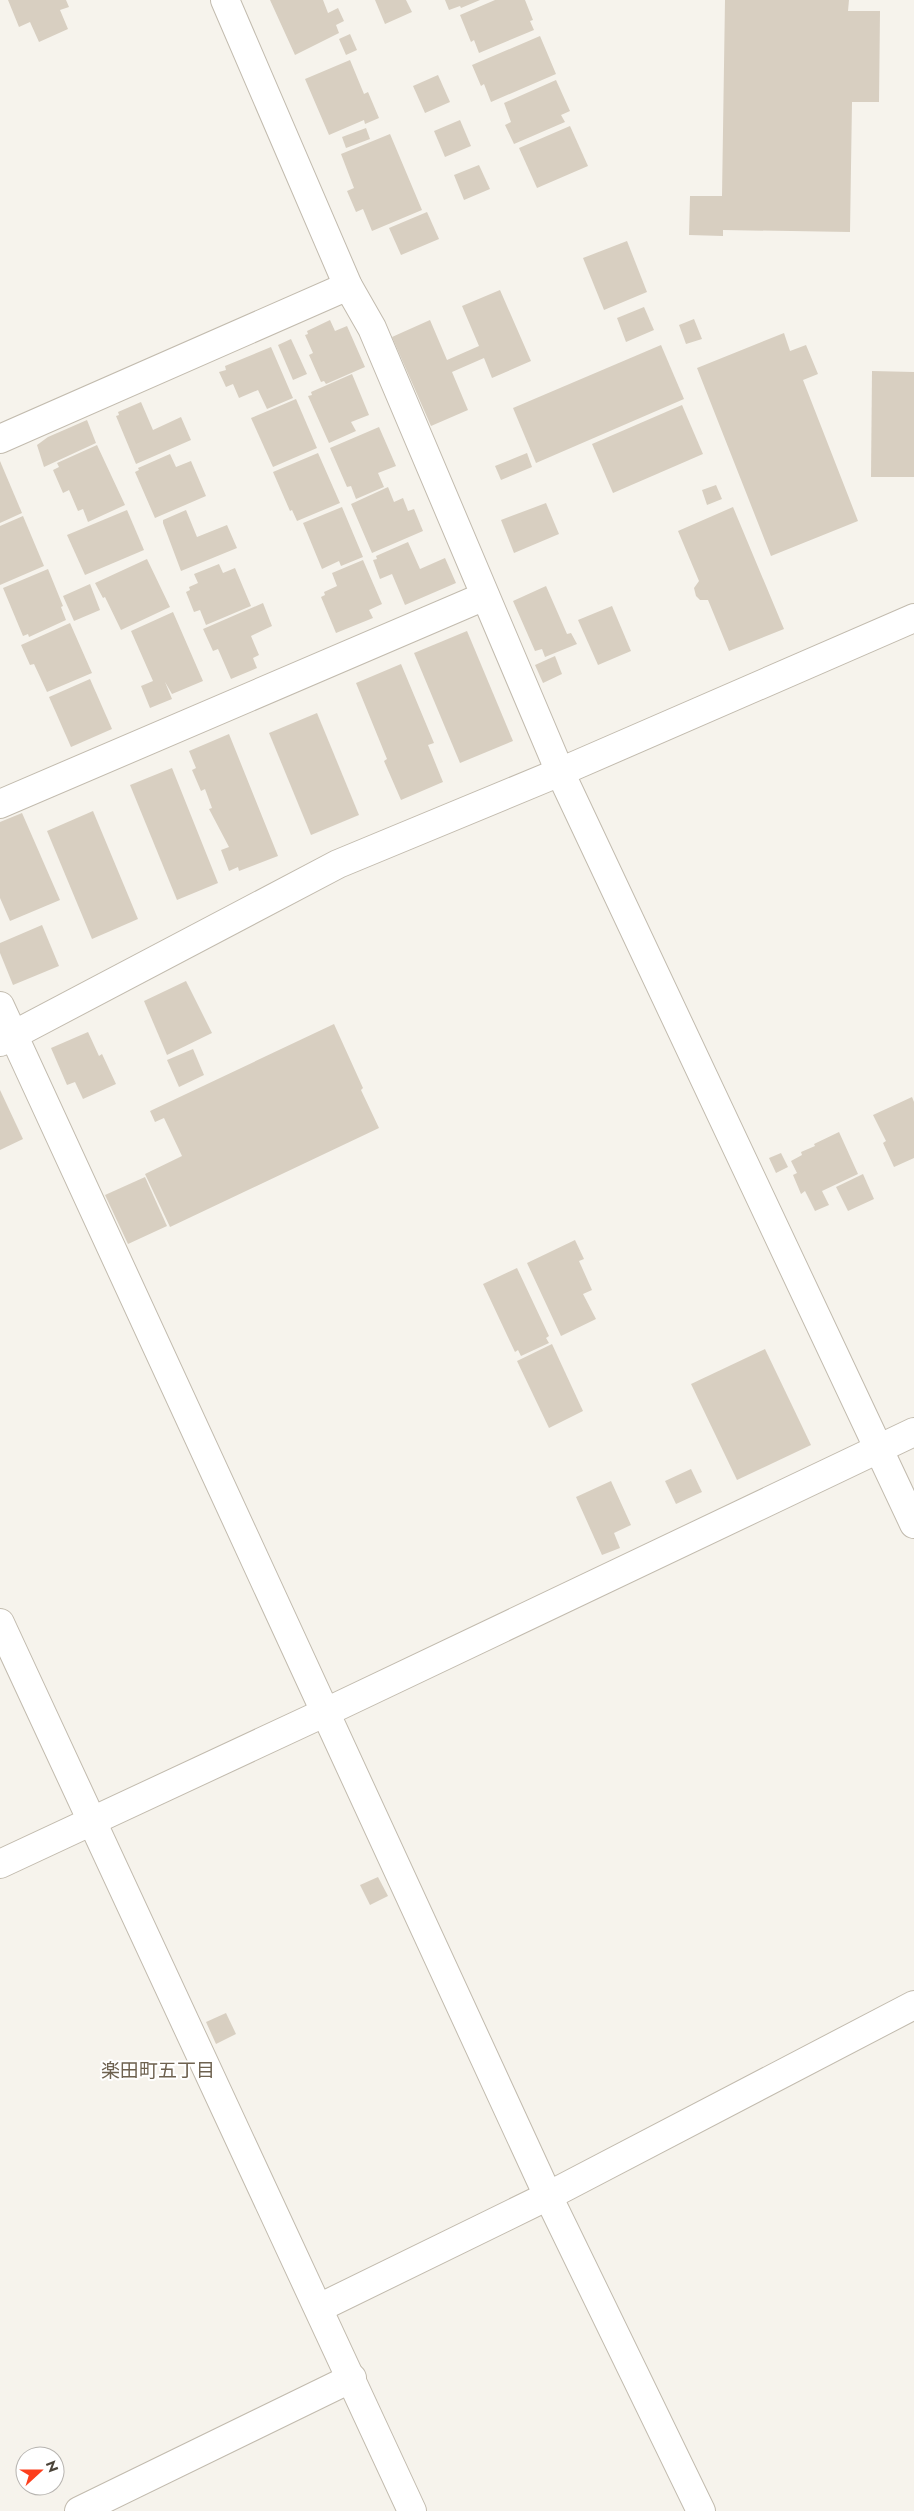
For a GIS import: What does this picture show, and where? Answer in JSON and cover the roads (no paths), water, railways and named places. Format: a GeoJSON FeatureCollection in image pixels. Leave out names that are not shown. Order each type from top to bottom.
{"type":"FeatureCollection","features":[{"type":"Feature","properties":{"kind":"street"},"geometry":{"type":"LineString","coordinates":[[225,0],[348,286],[372,328],[560,772],[914,1524]]}},
{"type":"Feature","properties":{"kind":"street"},"geometry":{"type":"LineString","coordinates":[[0,439],[348,286]]}},
{"type":"Feature","properties":{"kind":"street"},"geometry":{"type":"LineString","coordinates":[[0,804],[485,596]]}},
{"type":"Feature","properties":{"kind":"street"},"geometry":{"type":"LineString","coordinates":[[6,1039],[338,864],[560,772],[914,618]]}},
{"type":"Feature","properties":{"kind":"street"},"geometry":{"type":"LineString","coordinates":[[0,1006],[6,1039],[326,1712],[548,2196],[701,2511]]}},
{"type":"Feature","properties":{"kind":"street"},"geometry":{"type":"LineString","coordinates":[[0,1864],[326,1712],[914,1432]]}},
{"type":"Feature","properties":{"kind":"street"},"geometry":{"type":"LineString","coordinates":[[0,1624],[352,2378],[412,2511]]}},
{"type":"Feature","properties":{"kind":"street"},"geometry":{"type":"LineString","coordinates":[[319,2308],[548,2196],[914,2005]]}},
{"type":"Feature","properties":{"kind":"street"},"geometry":{"type":"LineString","coordinates":[[79,2511],[352,2378]]}},
{"type":"Feature","properties":{"kind":"district","name":"楽田町五丁目"},"geometry":{"type":"Point","coordinates":[158,2070]}}]}
